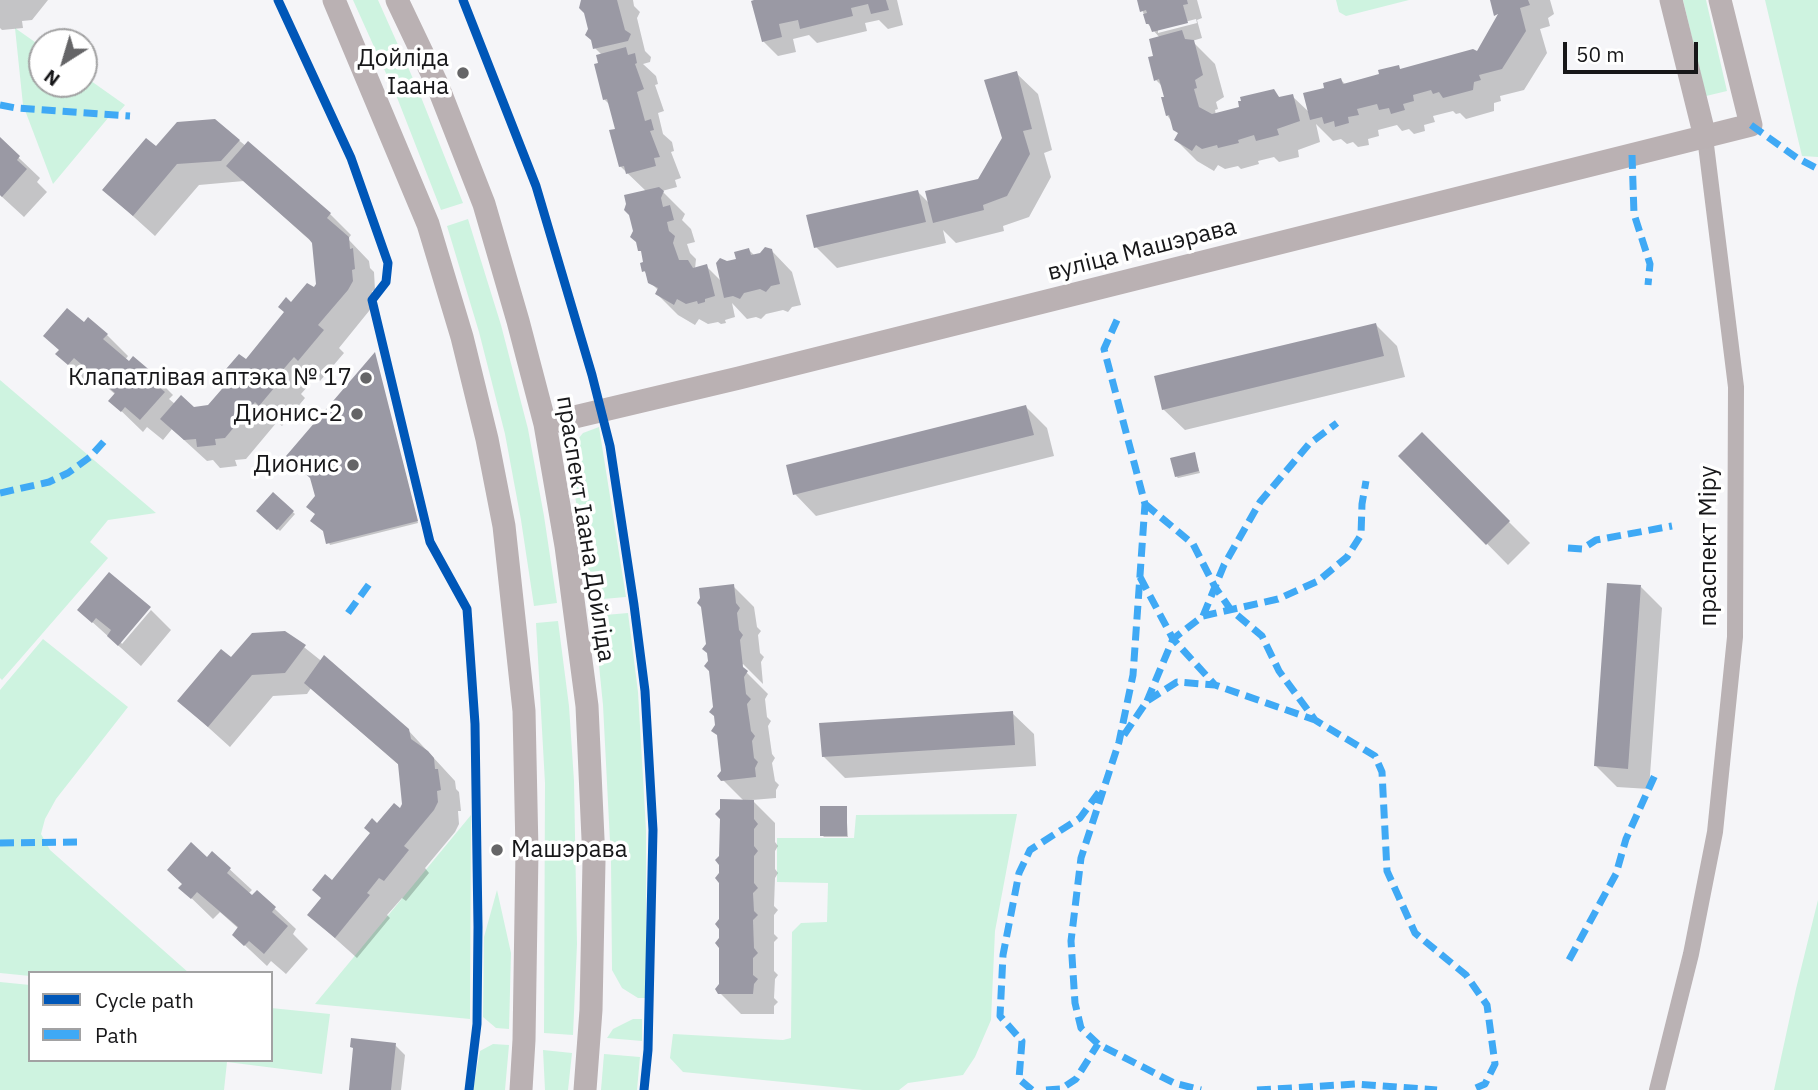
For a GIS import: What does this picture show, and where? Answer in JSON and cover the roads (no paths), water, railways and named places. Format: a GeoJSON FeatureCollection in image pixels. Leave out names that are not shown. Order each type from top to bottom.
{"type":"FeatureCollection","features":[{"type":"Feature","properties":{"kind":"main road"},"geometry":{"type":"LineString","coordinates":[[334,0],[428,224],[471,375],[504,526],[524,711],[527,851],[521,1090]]}},
{"type":"Feature","properties":{"kind":"main road","name":"праспект Іаана Дойліда"},"geometry":{"type":"LineString","coordinates":[[397,0],[437,84],[484,204],[519,321],[545,424],[566,546],[587,706],[591,769],[594,861],[591,1010],[584,1090]]}},
{"type":"Feature","properties":{"kind":"main road","name":"праспект Міру"},"geometry":{"type":"LineString","coordinates":[[1671,0],[1705,137]]}},
{"type":"Feature","properties":{"kind":"main road","name":"вуліца Машэрава"},"geometry":{"type":"LineString","coordinates":[[545,424],[1751,125],[1720,0]]}},
{"type":"Feature","properties":{"kind":"street","name":"праспект Міру"},"geometry":{"type":"LineString","coordinates":[[1657,1090],[1691,954],[1715,832],[1735,637],[1736,387],[1705,137]]}},
{"type":"Feature","properties":{"kind":"place","name":"Дойліда Іаана"},"geometry":{"type":"Point","coordinates":[463,73]}},
{"type":"Feature","properties":{"kind":"place","name":"Клапатлівая аптэка № 17"},"geometry":{"type":"Point","coordinates":[366,378]}},
{"type":"Feature","properties":{"kind":"place","name":"Дионис-2"},"geometry":{"type":"Point","coordinates":[357,414]}},
{"type":"Feature","properties":{"kind":"place","name":"Дионис"},"geometry":{"type":"Point","coordinates":[353,465]}},
{"type":"Feature","properties":{"kind":"place","name":"Машэрава"},"geometry":{"type":"Point","coordinates":[497,850]}}]}
